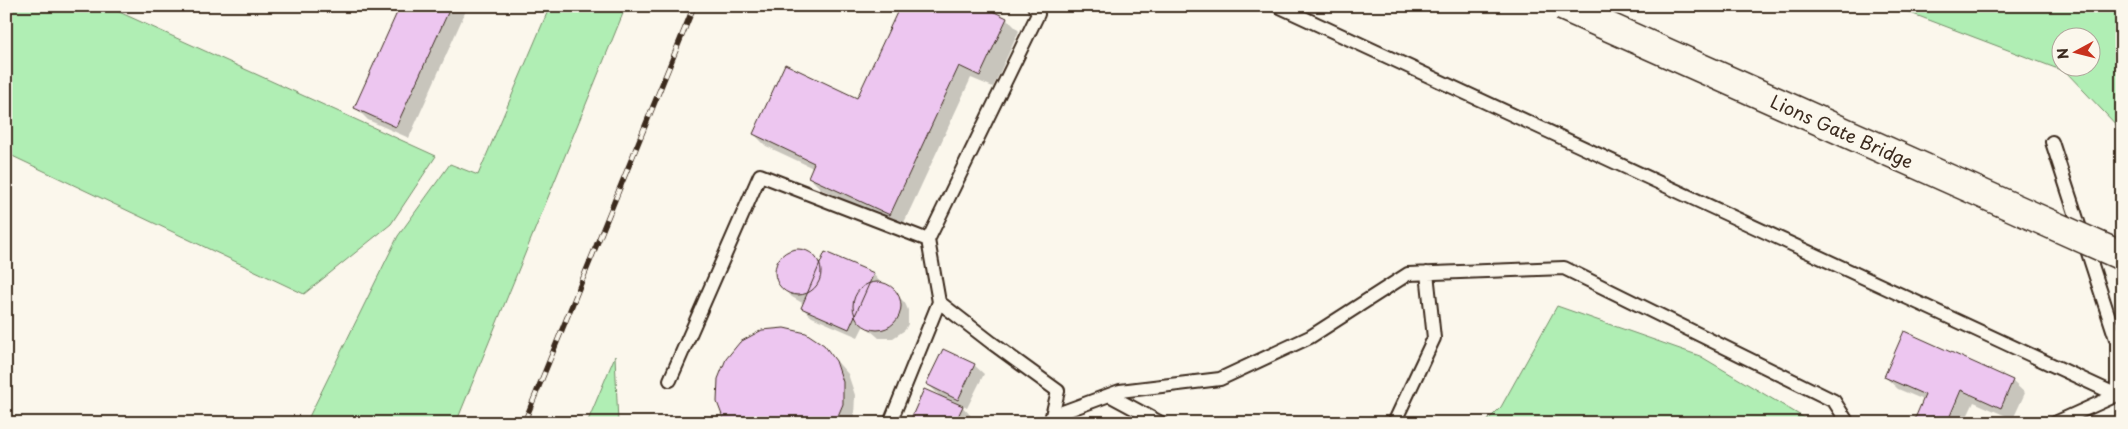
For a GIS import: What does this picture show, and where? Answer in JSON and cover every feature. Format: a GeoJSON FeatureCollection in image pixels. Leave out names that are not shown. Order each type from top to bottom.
{"type":"FeatureCollection","features":[{"type":"Feature","properties":{"kind":"highway","name":"Lions Gate Bridge"},"geometry":{"type":"LineString","coordinates":[[1562,6],[2122,256]]}},
{"type":"Feature","properties":{"kind":"lane"},"geometry":{"type":"LineString","coordinates":[[890,423],[939,302],[928,240],[1038,14],[1034,6]]}},
{"type":"Feature","properties":{"kind":"lane"},"geometry":{"type":"LineString","coordinates":[[1278,6],[2119,395]]}},
{"type":"Feature","properties":{"kind":"lane"},"geometry":{"type":"LineString","coordinates":[[2052,142],[2117,342],[2119,395]]}},
{"type":"Feature","properties":{"kind":"lane"},"geometry":{"type":"LineString","coordinates":[[670,380],[760,175],[928,240]]}},
{"type":"Feature","properties":{"kind":"lane"},"geometry":{"type":"LineString","coordinates":[[1051,419],[1120,391],[1220,379],[1310,337],[1408,274],[1564,268],[1834,401],[1848,423]]}},
{"type":"Feature","properties":{"kind":"lane"},"geometry":{"type":"LineString","coordinates":[[1394,423],[1434,338],[1426,273]]}},
{"type":"Feature","properties":{"kind":"lane"},"geometry":{"type":"LineString","coordinates":[[939,302],[992,344],[1058,391],[1051,419]]}},
{"type":"Feature","properties":{"kind":"lane"},"geometry":{"type":"LineString","coordinates":[[1109,395],[1162,423]]}},
{"type":"Feature","properties":{"kind":"lane"},"geometry":{"type":"LineString","coordinates":[[2055,423],[2119,395]]}},
{"type":"Feature","properties":{"kind":"green space"},"geometry":{"type":"Polygon","coordinates":[[[6,6],[106,6],[436,156],[391,224],[304,294],[6,153],[6,6]]]}},
{"type":"Feature","properties":{"kind":"green space"},"geometry":{"type":"Polygon","coordinates":[[[550,6],[626,6],[456,423],[306,423],[398,236],[450,164],[478,175],[550,6]]]}},
{"type":"Feature","properties":{"kind":"green space"},"geometry":{"type":"Polygon","coordinates":[[[1892,6],[2122,6],[2122,131],[2072,78],[2100,78],[2100,28],[2050,28],[2050,66],[1892,6]]]}},
{"type":"Feature","properties":{"kind":"green space"},"geometry":{"type":"Polygon","coordinates":[[[1557,306],[1700,356],[1813,423],[1485,423],[1501,407],[1557,306]]]}},
{"type":"Feature","properties":{"kind":"green space"},"geometry":{"type":"Polygon","coordinates":[[[615,356],[618,423],[587,423],[615,356]]]}},
{"type":"Feature","properties":{"kind":"building"},"geometry":{"type":"Polygon","coordinates":[[[400,6],[451,6],[396,127],[354,108],[400,6]]]}},
{"type":"Feature","properties":{"kind":"building"},"geometry":{"type":"Polygon","coordinates":[[[900,6],[916,11],[918,6],[982,6],[1007,18],[980,76],[959,66],[890,215],[808,177],[814,163],[753,134],[785,64],[857,98],[900,6]]]}},
{"type":"Feature","properties":{"kind":"building"},"geometry":{"type":"Polygon","coordinates":[[[793,249],[803,249],[817,259],[821,272],[817,285],[811,291],[803,295],[793,295],[779,285],[775,277],[775,267],[785,253],[793,249]]]}},
{"type":"Feature","properties":{"kind":"building"},"geometry":{"type":"Polygon","coordinates":[[[825,252],[874,273],[849,329],[801,308],[825,252]]]}},
{"type":"Feature","properties":{"kind":"building"},"geometry":{"type":"Polygon","coordinates":[[[877,282],[886,284],[894,289],[899,297],[901,306],[899,315],[894,323],[886,328],[877,330],[868,328],[860,323],[855,315],[853,306],[855,297],[860,289],[868,284],[877,282]]]}},
{"type":"Feature","properties":{"kind":"building"},"geometry":{"type":"Polygon","coordinates":[[[784,328],[806,333],[824,345],[836,361],[843,382],[843,404],[835,423],[725,423],[717,402],[718,379],[726,359],[740,342],[762,330],[784,328]]]}},
{"type":"Feature","properties":{"kind":"building"},"geometry":{"type":"Polygon","coordinates":[[[1904,331],[2013,380],[2001,408],[1961,390],[1947,423],[1913,423],[1925,395],[1884,377],[1904,331]]]}},
{"type":"Feature","properties":{"kind":"building"},"geometry":{"type":"Polygon","coordinates":[[[943,349],[975,364],[958,400],[926,384],[943,349]]]}},
{"type":"Feature","properties":{"kind":"building"},"geometry":{"type":"Polygon","coordinates":[[[924,389],[963,406],[955,423],[909,423],[924,389]]]}},
{"type":"Feature","properties":{"kind":"railway"},"geometry":{"type":"LineString","coordinates":[[524,423],[694,6]]}}]}
